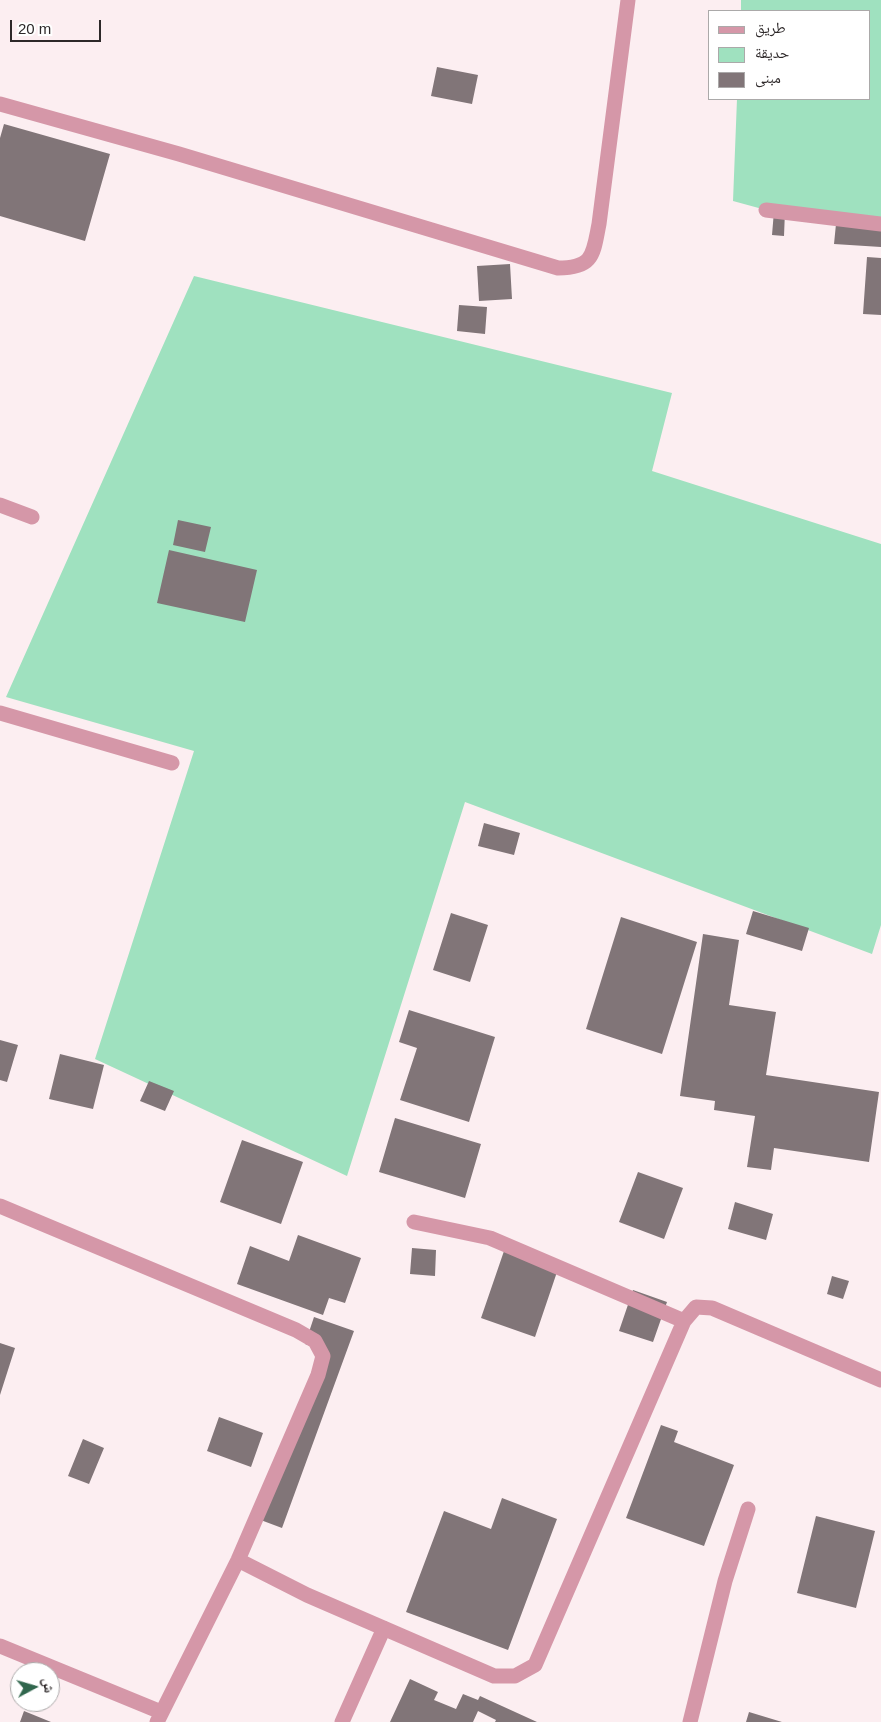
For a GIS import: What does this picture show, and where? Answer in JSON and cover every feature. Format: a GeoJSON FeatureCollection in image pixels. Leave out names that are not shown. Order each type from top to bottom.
{"type":"FeatureCollection","features":[{"type":"Feature","properties":{"kind":"street"},"geometry":{"type":"LineString","coordinates":[[0,104],[179,154],[558,268],[573,268],[587,262],[594,250],[628,0]]}},
{"type":"Feature","properties":{"kind":"street"},"geometry":{"type":"LineString","coordinates":[[766,210],[881,224]]}},
{"type":"Feature","properties":{"kind":"street"},"geometry":{"type":"LineString","coordinates":[[0,504],[32,517]]}},
{"type":"Feature","properties":{"kind":"street"},"geometry":{"type":"LineString","coordinates":[[0,713],[172,763]]}},
{"type":"Feature","properties":{"kind":"street"},"geometry":{"type":"LineString","coordinates":[[0,1206],[296,1330],[315,1341],[324,1356],[318,1375],[238,1560],[159,1717],[0,1646]]}},
{"type":"Feature","properties":{"kind":"street"},"geometry":{"type":"LineString","coordinates":[[414,1222],[490,1238],[684,1321]]}},
{"type":"Feature","properties":{"kind":"street"},"geometry":{"type":"LineString","coordinates":[[238,1560],[307,1595],[494,1676],[515,1676],[535,1665],[684,1321],[696,1307],[712,1308],[881,1380]]}},
{"type":"Feature","properties":{"kind":"street"},"geometry":{"type":"LineString","coordinates":[[690,1722],[725,1582],[748,1509]]}},
{"type":"Feature","properties":{"kind":"street"},"geometry":{"type":"LineString","coordinates":[[342,1722],[384,1628]]}},
{"type":"Feature","properties":{"kind":"green space"},"geometry":{"type":"Polygon","coordinates":[[[741,0],[881,0],[881,224],[766,210],[733,201],[737,100],[871,100],[871,10],[741,10],[741,0]]]}},
{"type":"Feature","properties":{"kind":"green space"},"geometry":{"type":"Polygon","coordinates":[[[194,276],[672,393],[652,471],[881,544],[881,925],[872,954],[465,802],[347,1176],[95,1059],[194,751],[6,697],[194,276]]]}},
{"type":"Feature","properties":{"kind":"building"},"geometry":{"type":"Polygon","coordinates":[[[437,67],[478,75],[472,104],[431,96],[437,67]]]}},
{"type":"Feature","properties":{"kind":"building"},"geometry":{"type":"Polygon","coordinates":[[[4,124],[110,154],[85,241],[0,216],[0,138],[4,124]]]}},
{"type":"Feature","properties":{"kind":"building"},"geometry":{"type":"Polygon","coordinates":[[[774,211],[785,211],[784,236],[772,235],[774,211]]]}},
{"type":"Feature","properties":{"kind":"building"},"geometry":{"type":"Polygon","coordinates":[[[836,224],[881,227],[881,247],[834,244],[836,224]]]}},
{"type":"Feature","properties":{"kind":"building"},"geometry":{"type":"Polygon","coordinates":[[[867,257],[881,258],[881,315],[863,314],[867,257]]]}},
{"type":"Feature","properties":{"kind":"building"},"geometry":{"type":"Polygon","coordinates":[[[510,264],[512,299],[479,301],[477,266],[510,264]]]}},
{"type":"Feature","properties":{"kind":"building"},"geometry":{"type":"Polygon","coordinates":[[[459,305],[487,307],[485,334],[457,331],[459,305]]]}},
{"type":"Feature","properties":{"kind":"building"},"geometry":{"type":"Polygon","coordinates":[[[178,520],[211,527],[205,552],[173,545],[178,520]]]}},
{"type":"Feature","properties":{"kind":"building"},"geometry":{"type":"Polygon","coordinates":[[[169,550],[257,570],[245,622],[157,603],[169,550]]]}},
{"type":"Feature","properties":{"kind":"building"},"geometry":{"type":"Polygon","coordinates":[[[484,823],[520,833],[514,855],[478,846],[484,823]]]}},
{"type":"Feature","properties":{"kind":"building"},"geometry":{"type":"Polygon","coordinates":[[[753,911],[809,928],[802,951],[746,934],[753,911]]]}},
{"type":"Feature","properties":{"kind":"building"},"geometry":{"type":"Polygon","coordinates":[[[451,913],[488,925],[470,982],[433,970],[451,913]]]}},
{"type":"Feature","properties":{"kind":"building"},"geometry":{"type":"Polygon","coordinates":[[[621,917],[697,942],[662,1054],[586,1029],[621,917]]]}},
{"type":"Feature","properties":{"kind":"building"},"geometry":{"type":"Polygon","coordinates":[[[703,934],[739,940],[729,1005],[776,1012],[766,1075],[879,1092],[869,1162],[774,1148],[771,1170],[747,1167],[755,1116],[714,1110],[715,1101],[680,1096],[703,934]]]}},
{"type":"Feature","properties":{"kind":"building"},"geometry":{"type":"Polygon","coordinates":[[[409,1010],[495,1037],[469,1122],[400,1100],[417,1048],[399,1042],[409,1010]]]}},
{"type":"Feature","properties":{"kind":"building"},"geometry":{"type":"Polygon","coordinates":[[[0,1040],[18,1045],[7,1082],[0,1080],[0,1040]]]}},
{"type":"Feature","properties":{"kind":"building"},"geometry":{"type":"Polygon","coordinates":[[[60,1054],[104,1065],[93,1109],[49,1099],[60,1054]]]}},
{"type":"Feature","properties":{"kind":"building"},"geometry":{"type":"Polygon","coordinates":[[[149,1081],[174,1091],[165,1111],[140,1101],[149,1081]]]}},
{"type":"Feature","properties":{"kind":"building"},"geometry":{"type":"Polygon","coordinates":[[[395,1118],[481,1144],[465,1198],[379,1172],[395,1118]]]}},
{"type":"Feature","properties":{"kind":"building"},"geometry":{"type":"Polygon","coordinates":[[[242,1140],[303,1162],[281,1224],[220,1202],[242,1140]]]}},
{"type":"Feature","properties":{"kind":"building"},"geometry":{"type":"Polygon","coordinates":[[[638,1172],[683,1188],[664,1239],[619,1222],[638,1172]]]}},
{"type":"Feature","properties":{"kind":"building"},"geometry":{"type":"Polygon","coordinates":[[[735,1202],[773,1214],[766,1240],[728,1229],[735,1202]]]}},
{"type":"Feature","properties":{"kind":"building"},"geometry":{"type":"Polygon","coordinates":[[[298,1235],[361,1258],[345,1303],[329,1298],[323,1315],[237,1284],[250,1246],[289,1261],[298,1235]]]}},
{"type":"Feature","properties":{"kind":"building"},"geometry":{"type":"Polygon","coordinates":[[[412,1248],[436,1250],[435,1276],[410,1274],[412,1248]]]}},
{"type":"Feature","properties":{"kind":"building"},"geometry":{"type":"Polygon","coordinates":[[[504,1251],[558,1269],[535,1337],[481,1318],[504,1251]]]}},
{"type":"Feature","properties":{"kind":"building"},"geometry":{"type":"Polygon","coordinates":[[[832,1276],[849,1281],[843,1299],[827,1294],[832,1276]]]}},
{"type":"Feature","properties":{"kind":"building"},"geometry":{"type":"Polygon","coordinates":[[[633,1290],[667,1302],[653,1342],[619,1331],[633,1290]]]}},
{"type":"Feature","properties":{"kind":"building"},"geometry":{"type":"Polygon","coordinates":[[[314,1317],[354,1331],[282,1528],[258,1519],[320,1349],[305,1344],[314,1317]]]}},
{"type":"Feature","properties":{"kind":"building"},"geometry":{"type":"Polygon","coordinates":[[[0,1343],[15,1348],[0,1395],[0,1343]]]}},
{"type":"Feature","properties":{"kind":"building"},"geometry":{"type":"Polygon","coordinates":[[[219,1417],[263,1433],[251,1467],[207,1451],[219,1417]]]}},
{"type":"Feature","properties":{"kind":"building"},"geometry":{"type":"Polygon","coordinates":[[[661,1425],[678,1431],[674,1442],[734,1465],[704,1546],[626,1518],[661,1425]]]}},
{"type":"Feature","properties":{"kind":"building"},"geometry":{"type":"Polygon","coordinates":[[[83,1439],[104,1448],[89,1484],[68,1476],[83,1439]]]}},
{"type":"Feature","properties":{"kind":"building"},"geometry":{"type":"Polygon","coordinates":[[[502,1498],[557,1519],[508,1650],[406,1612],[444,1511],[491,1529],[502,1498]]]}},
{"type":"Feature","properties":{"kind":"building"},"geometry":{"type":"Polygon","coordinates":[[[816,1516],[875,1531],[856,1608],[797,1593],[816,1516]]]}},
{"type":"Feature","properties":{"kind":"building"},"geometry":{"type":"Polygon","coordinates":[[[410,1679],[438,1692],[434,1700],[456,1709],[463,1694],[478,1700],[480,1696],[537,1722],[495,1722],[496,1720],[478,1711],[473,1722],[390,1722],[410,1679]]]}},
{"type":"Feature","properties":{"kind":"building"},"geometry":{"type":"Polygon","coordinates":[[[24,1712],[26,1712],[51,1722],[20,1722],[24,1712]]]}},
{"type":"Feature","properties":{"kind":"building"},"geometry":{"type":"Polygon","coordinates":[[[749,1712],[782,1722],[746,1722],[749,1712]]]}}]}
